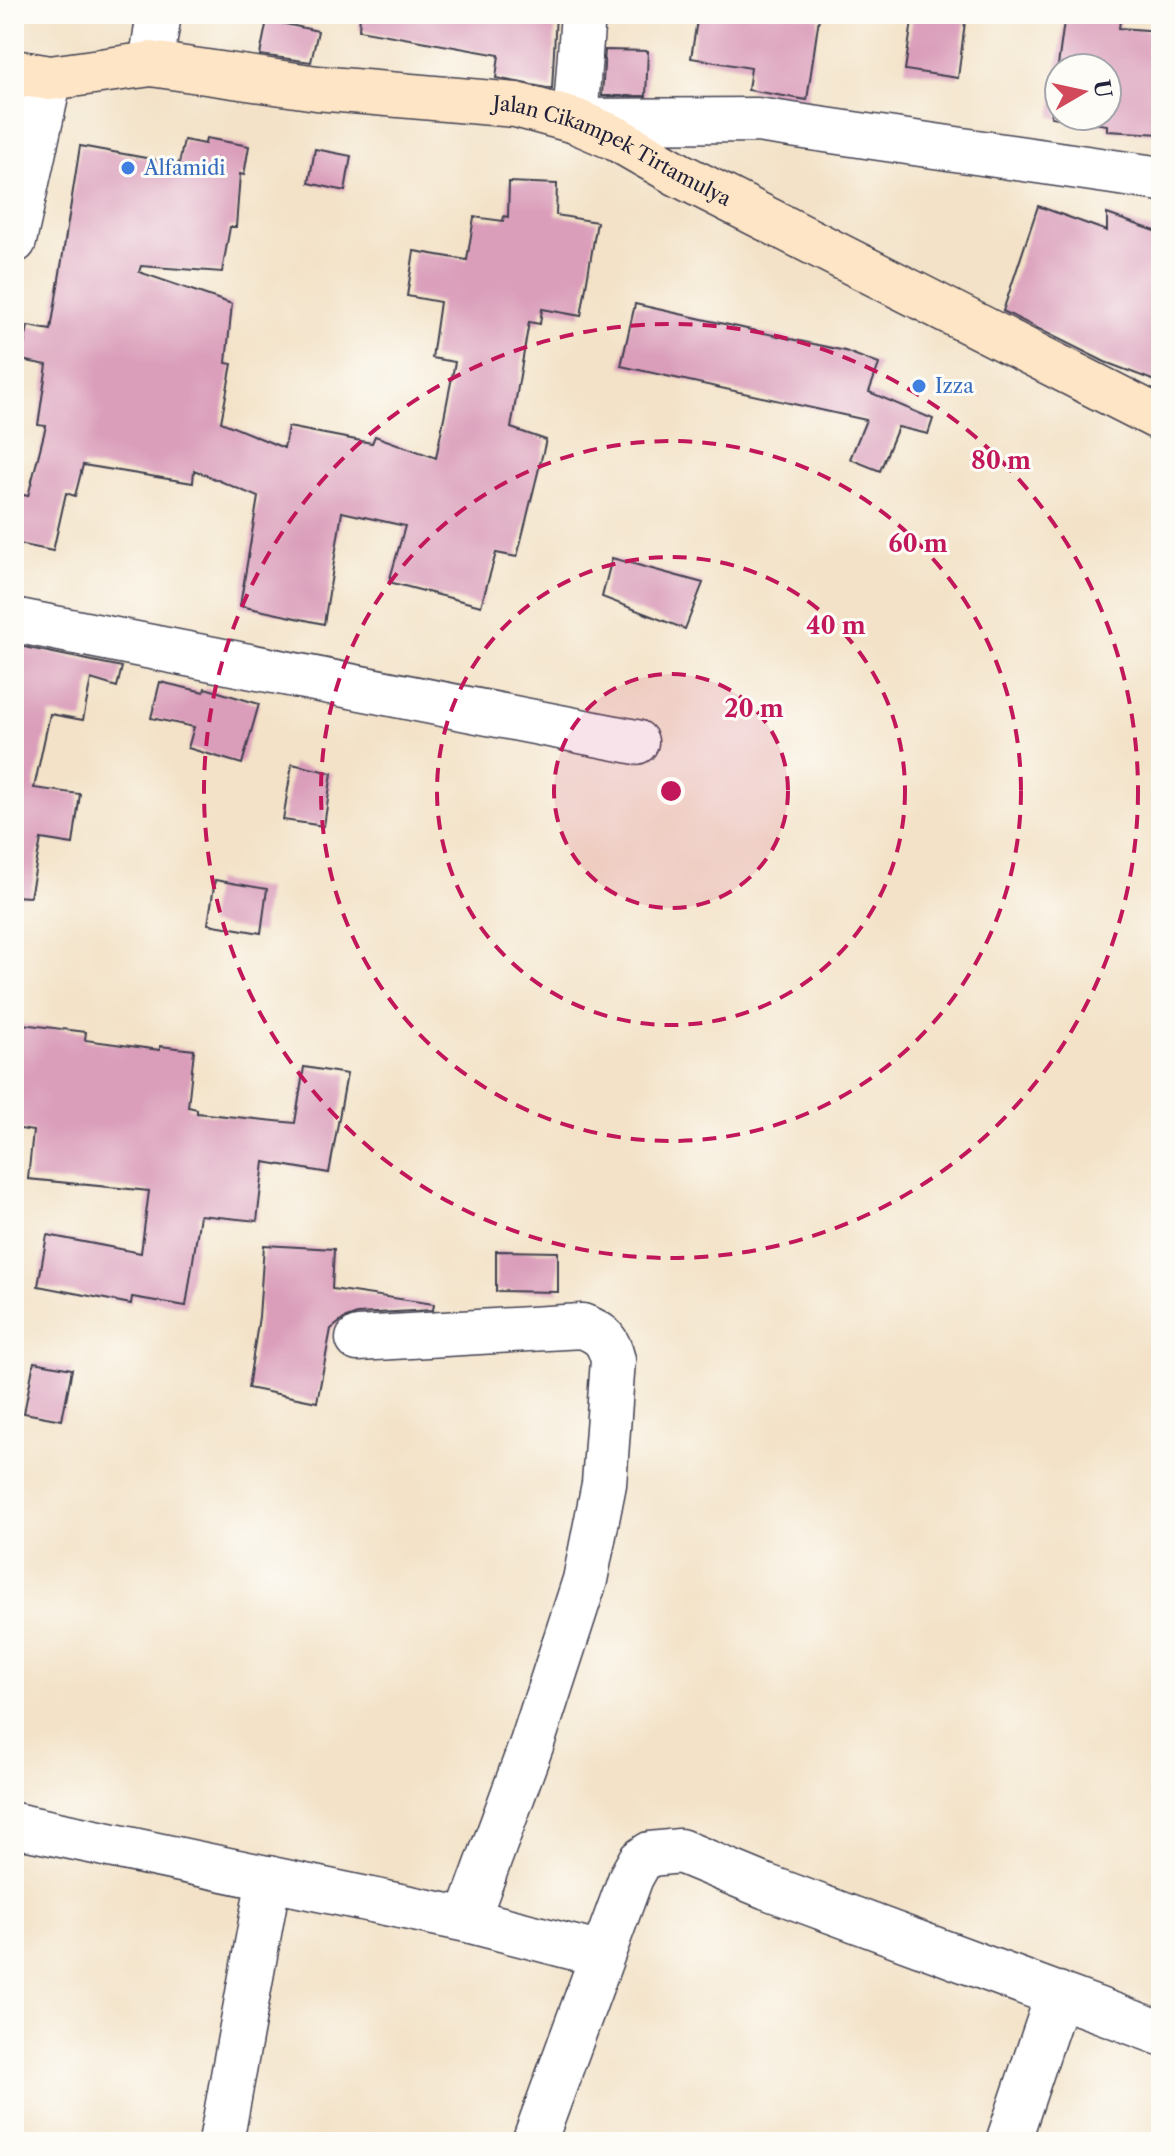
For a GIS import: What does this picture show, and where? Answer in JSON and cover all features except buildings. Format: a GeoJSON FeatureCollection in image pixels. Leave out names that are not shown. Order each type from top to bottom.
{"type":"FeatureCollection","features":[{"type":"Feature","properties":{"kind":"street"},"geometry":{"type":"LineString","coordinates":[[151,64],[159,14]]}},
{"type":"Feature","properties":{"kind":"street"},"geometry":{"type":"LineString","coordinates":[[583,14],[575,121],[757,120],[1161,179]]}},
{"type":"Feature","properties":{"kind":"street","name":"Jalan Cikampek Tirtamulya"},"geometry":{"type":"LineString","coordinates":[[32,75],[151,64],[317,88],[516,105],[575,121],[617,139],[678,174],[1161,419]]}},
{"type":"Feature","properties":{"kind":"street"},"geometry":{"type":"LineString","coordinates":[[14,241],[32,75]]}},
{"type":"Feature","properties":{"kind":"street"},"geometry":{"type":"LineString","coordinates":[[14,620],[636,742]]}},
{"type":"Feature","properties":{"kind":"street"},"geometry":{"type":"LineString","coordinates":[[358,1339],[582,1326],[597,1331],[608,1341],[613,1360],[604,1484],[585,1580],[532,1743],[467,1920]]}},
{"type":"Feature","properties":{"kind":"street"},"geometry":{"type":"LineString","coordinates":[[14,1825],[467,1920],[602,1955]]}},
{"type":"Feature","properties":{"kind":"street"},"geometry":{"type":"LineString","coordinates":[[534,2142],[602,1955],[640,1861],[650,1854],[680,1851],[767,1887],[1161,2033]]}},
{"type":"Feature","properties":{"kind":"street"},"geometry":{"type":"LineString","coordinates":[[221,2142],[269,1878]]}},
{"type":"Feature","properties":{"kind":"street"},"geometry":{"type":"LineString","coordinates":[[1008,2142],[1058,1994]]}},
{"type":"Feature","properties":{"kind":"place","name":"Alfamidi"},"geometry":{"type":"Point","coordinates":[128,168]}},
{"type":"Feature","properties":{"kind":"place","name":"Izza"},"geometry":{"type":"Point","coordinates":[919,386]}}]}
